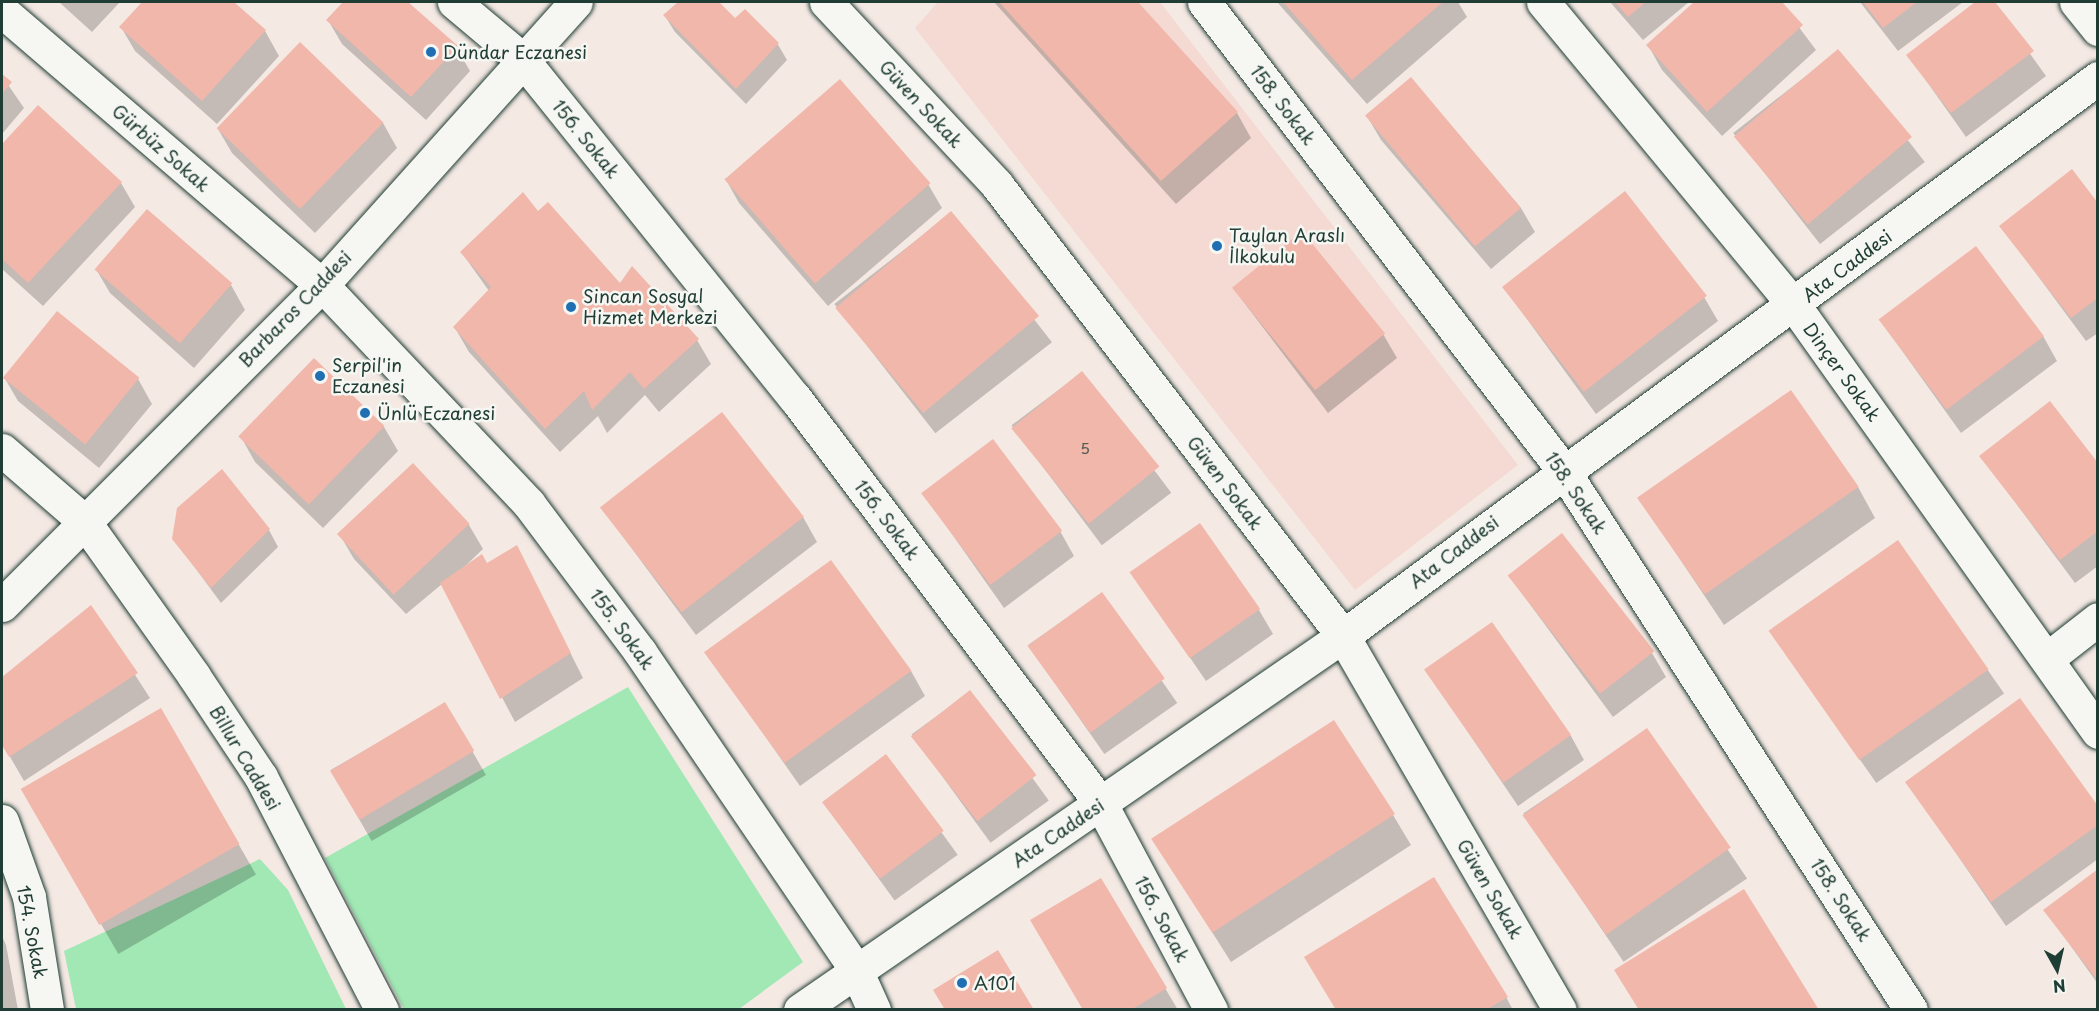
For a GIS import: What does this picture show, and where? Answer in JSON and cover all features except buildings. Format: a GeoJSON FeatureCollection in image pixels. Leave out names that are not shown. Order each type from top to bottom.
{"type":"FeatureCollection","features":[{"type":"Feature","properties":{"kind":"street","name":"156. Sokak"},"geometry":{"type":"LineString","coordinates":[[454,2],[522,59],[795,398],[1101,804],[1211,1010]]}},
{"type":"Feature","properties":{"kind":"street","name":"Barbaros Caddesi"},"geometry":{"type":"LineString","coordinates":[[2,604],[322,285],[522,59],[576,2]]}},
{"type":"Feature","properties":{"kind":"street","name":"Güven Sokak"},"geometry":{"type":"LineString","coordinates":[[826,2],[997,185],[1342,636],[1560,1010]]}},
{"type":"Feature","properties":{"kind":"street","name":"158. Sokak"},"geometry":{"type":"LineString","coordinates":[[1204,2],[1563,470],[1911,1010]]}},
{"type":"Feature","properties":{"kind":"street","name":"Dinçer Sokak"},"geometry":{"type":"LineString","coordinates":[[1543,2],[1794,305],[2048,658],[2097,732]]}},
{"type":"Feature","properties":{"kind":"street"},"geometry":{"type":"LineString","coordinates":[[2076,2],[2097,28]]}},
{"type":"Feature","properties":{"kind":"street","name":"Gürbüz Sokak"},"geometry":{"type":"LineString","coordinates":[[2,11],[322,285]]}},
{"type":"Feature","properties":{"kind":"street","name":"Ata Caddesi"},"geometry":{"type":"LineString","coordinates":[[800,1010],[1342,636],[1563,470],[1794,305],[2097,78]]}},
{"type":"Feature","properties":{"kind":"street","name":"155. Sokak"},"geometry":{"type":"LineString","coordinates":[[322,285],[529,504],[640,652],[856,970],[874,1010]]}},
{"type":"Feature","properties":{"kind":"street","name":"Billur Caddesi"},"geometry":{"type":"LineString","coordinates":[[2,450],[84,521],[261,777],[382,1010]]}},
{"type":"Feature","properties":{"kind":"street"},"geometry":{"type":"LineString","coordinates":[[2048,658],[2097,619]]}},
{"type":"Feature","properties":{"kind":"street","name":"154. Sokak"},"geometry":{"type":"LineString","coordinates":[[2,821],[29,897],[47,1010]]}},
{"type":"Feature","properties":{"kind":"shaded area","name":"Taylan Araslı İlkokulu"},"geometry":{"type":"Polygon","coordinates":[[[938,2],[1160,2],[1518,465],[1355,590],[915,28],[938,2]]]}},
{"type":"Feature","properties":{"kind":"green space"},"geometry":{"type":"Polygon","coordinates":[[[628,687],[803,962],[739,1009],[404,1009],[325,858],[628,687]]]}},
{"type":"Feature","properties":{"kind":"green space"},"geometry":{"type":"Polygon","coordinates":[[[260,859],[288,890],[346,1009],[76,1009],[64,951],[260,859]]]}},
{"type":"Feature","properties":{"kind":"place","name":"Dündar Eczanesi"},"geometry":{"type":"Point","coordinates":[431,52]}},
{"type":"Feature","properties":{"kind":"place","name":"Taylan Araslı İlkokulu"},"geometry":{"type":"Point","coordinates":[1217,246]}},
{"type":"Feature","properties":{"kind":"place","name":"Sincan Sosyal Hizmet Merkezi"},"geometry":{"type":"Point","coordinates":[571,307]}},
{"type":"Feature","properties":{"kind":"place","name":"Serpil'in Eczanesi"},"geometry":{"type":"Point","coordinates":[320,376]}},
{"type":"Feature","properties":{"kind":"place","name":"Ünlü Eczanesi"},"geometry":{"type":"Point","coordinates":[365,413]}},
{"type":"Feature","properties":{"kind":"place","name":"A101"},"geometry":{"type":"Point","coordinates":[962,983]}}]}
